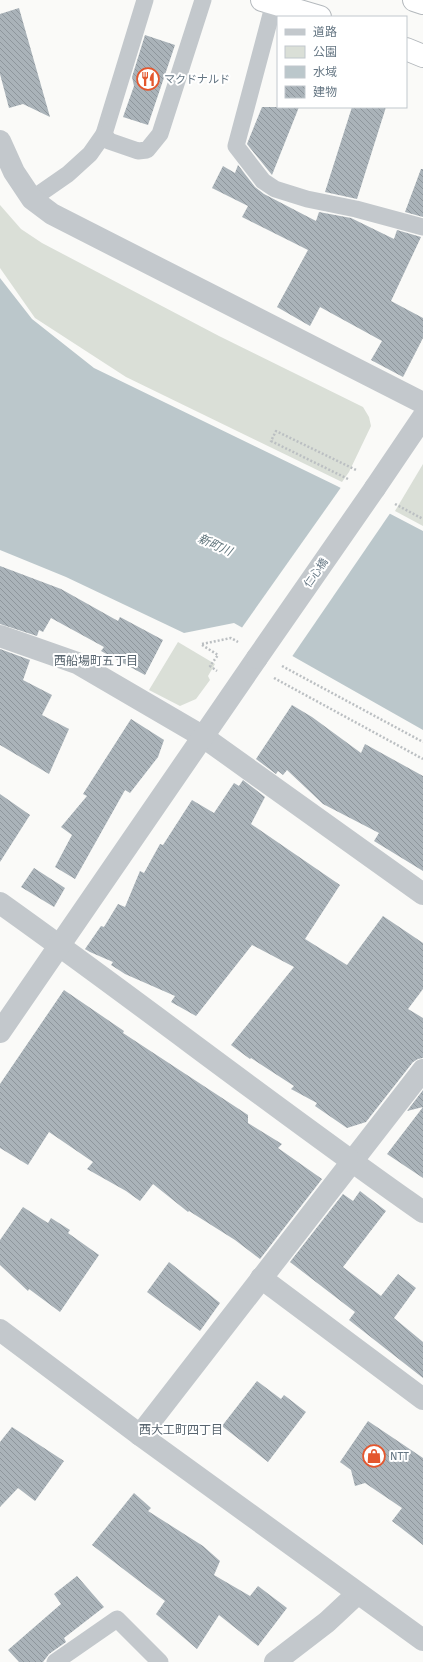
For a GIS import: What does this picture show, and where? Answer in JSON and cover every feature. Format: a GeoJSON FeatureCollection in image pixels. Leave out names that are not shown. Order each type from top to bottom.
{"type":"FeatureCollection","features":[{"type":"Feature","properties":{"kind":"highway"},"geometry":{"type":"LineString","coordinates":[[414,0],[423,3]]}},
{"type":"Feature","properties":{"kind":"highway"},"geometry":{"type":"LineString","coordinates":[[268,2],[317,16]]}},
{"type":"Feature","properties":{"kind":"highway"},"geometry":{"type":"LineString","coordinates":[[407,49],[423,56]]}},
{"type":"Feature","properties":{"kind":"street"},"geometry":{"type":"LineString","coordinates":[[0,141],[14,172],[32,199],[52,214],[423,403]]}},
{"type":"Feature","properties":{"kind":"street","name":"仁心橋"},"geometry":{"type":"LineString","coordinates":[[0,1032],[202,736],[251,656],[376,487],[423,416]]}},
{"type":"Feature","properties":{"kind":"street"},"geometry":{"type":"LineString","coordinates":[[0,636],[77,663],[202,736],[423,894]]}},
{"type":"Feature","properties":{"kind":"street"},"geometry":{"type":"LineString","coordinates":[[0,903],[60,945],[352,1162],[423,1212]]}},
{"type":"Feature","properties":{"kind":"street"},"geometry":{"type":"LineString","coordinates":[[140,1435],[423,1070]]}},
{"type":"Feature","properties":{"kind":"street"},"geometry":{"type":"LineString","coordinates":[[261,1278],[423,1399]]}},
{"type":"Feature","properties":{"kind":"street"},"geometry":{"type":"LineString","coordinates":[[0,1330],[140,1435],[357,1594],[423,1640]]}},
{"type":"Feature","properties":{"kind":"street"},"geometry":{"type":"LineString","coordinates":[[275,1662],[327,1622],[357,1594]]}},
{"type":"Feature","properties":{"kind":"lane"},"geometry":{"type":"LineString","coordinates":[[32,199],[68,174],[90,154],[104,134],[144,0]]}},
{"type":"Feature","properties":{"kind":"lane"},"geometry":{"type":"LineString","coordinates":[[104,134],[109,141],[138,151],[147,150],[153,144],[160,134],[203,0]]}},
{"type":"Feature","properties":{"kind":"lane"},"geometry":{"type":"LineString","coordinates":[[268,2],[236,146],[263,181],[275,189],[307,199],[423,227]]}},
{"type":"Feature","properties":{"kind":"lane"},"geometry":{"type":"LineString","coordinates":[[55,1662],[116,1619],[160,1662]]}},
{"type":"Feature","properties":{"kind":"path"},"geometry":{"type":"LineString","coordinates":[[350,480],[271,441],[276,430],[376,487],[423,519]]}},
{"type":"Feature","properties":{"kind":"path"},"geometry":{"type":"LineString","coordinates":[[214,669],[210,666],[218,655],[202,644],[231,638],[251,656],[423,759]]}},
{"type":"Feature","properties":{"kind":"path"},"geometry":{"type":"LineString","coordinates":[[279,664],[423,742]]}},
{"type":"Feature","properties":{"kind":"green space"},"geometry":{"type":"Polygon","coordinates":[[[0,205],[21,229],[42,243],[219,336],[363,407],[369,417],[371,426],[349,472],[342,482],[126,377],[35,318],[0,268],[0,205]]]}},
{"type":"Feature","properties":{"kind":"green space"},"geometry":{"type":"Polygon","coordinates":[[[423,464],[423,526],[395,511],[423,464]]]}},
{"type":"Feature","properties":{"kind":"green space"},"geometry":{"type":"Polygon","coordinates":[[[178,642],[215,664],[208,676],[210,680],[196,699],[180,706],[149,690],[178,642]]]}},
{"type":"Feature","properties":{"kind":"water","name":"新町川"},"geometry":{"type":"Polygon","coordinates":[[[0,278],[32,319],[94,368],[337,486],[423,531],[423,730],[234,623],[184,633],[66,577],[0,550],[0,278]]]}},
{"type":"Feature","properties":{"kind":"pier"},"geometry":{"type":"Polygon","coordinates":[[[342,486],[391,512],[291,658],[241,629],[342,486]]]}},
{"type":"Feature","properties":{"kind":"building"},"geometry":{"type":"Polygon","coordinates":[[[19,8],[50,117],[23,104],[9,108],[0,74],[0,14],[19,8]]]}},
{"type":"Feature","properties":{"kind":"building","name":"マクドナルド"},"geometry":{"type":"Polygon","coordinates":[[[145,35],[175,45],[148,125],[123,117],[134,86],[132,77],[145,35]]]}},
{"type":"Feature","properties":{"kind":"building"},"geometry":{"type":"Polygon","coordinates":[[[262,107],[299,108],[272,175],[247,144],[262,107]]]}},
{"type":"Feature","properties":{"kind":"building"},"geometry":{"type":"Polygon","coordinates":[[[352,108],[386,108],[357,199],[325,192],[352,108]]]}},
{"type":"Feature","properties":{"kind":"building"},"geometry":{"type":"Polygon","coordinates":[[[238,165],[255,187],[264,194],[316,221],[319,212],[351,218],[394,239],[397,230],[421,237],[391,301],[423,318],[423,338],[403,377],[371,360],[382,341],[320,307],[310,326],[277,307],[308,250],[242,217],[248,206],[212,188],[223,166],[235,173],[238,165]]]}},
{"type":"Feature","properties":{"kind":"building"},"geometry":{"type":"Polygon","coordinates":[[[421,169],[423,169],[423,217],[405,212],[421,169]]]}},
{"type":"Feature","properties":{"kind":"building"},"geometry":{"type":"Polygon","coordinates":[[[0,566],[61,589],[118,621],[120,617],[163,640],[145,675],[101,651],[104,647],[51,618],[43,632],[39,630],[37,636],[0,624],[0,566]]]}},
{"type":"Feature","properties":{"kind":"building"},"geometry":{"type":"Polygon","coordinates":[[[0,649],[30,660],[23,680],[52,695],[42,715],[69,729],[49,774],[0,745],[0,649]]]}},
{"type":"Feature","properties":{"kind":"building"},"geometry":{"type":"Polygon","coordinates":[[[292,705],[312,717],[361,753],[365,744],[423,776],[423,871],[374,841],[379,833],[323,804],[287,770],[283,775],[278,771],[276,774],[256,759],[292,705]]]}},
{"type":"Feature","properties":{"kind":"building"},"geometry":{"type":"Polygon","coordinates":[[[131,719],[164,740],[158,757],[130,793],[125,790],[75,879],[55,867],[72,835],[61,827],[87,796],[83,794],[131,719]]]}},
{"type":"Feature","properties":{"kind":"building"},"geometry":{"type":"Polygon","coordinates":[[[243,780],[265,797],[251,824],[340,885],[305,939],[347,965],[383,916],[423,943],[423,989],[408,1009],[423,1018],[423,1058],[413,1062],[366,1122],[347,1128],[315,1106],[317,1103],[291,1089],[294,1086],[251,1058],[250,1059],[231,1045],[294,967],[252,945],[196,1016],[171,1002],[175,996],[125,974],[111,965],[113,962],[85,949],[101,926],[104,927],[118,904],[125,907],[140,871],[144,873],[160,844],[163,845],[192,800],[214,813],[234,783],[239,786],[243,780]]]}},
{"type":"Feature","properties":{"kind":"building"},"geometry":{"type":"Polygon","coordinates":[[[0,794],[30,815],[0,862],[0,794]]]}},
{"type":"Feature","properties":{"kind":"building"},"geometry":{"type":"Polygon","coordinates":[[[34,868],[65,888],[54,907],[21,887],[34,868]]]}},
{"type":"Feature","properties":{"kind":"building"},"geometry":{"type":"Polygon","coordinates":[[[64,990],[124,1031],[123,1033],[248,1115],[248,1123],[282,1144],[278,1148],[322,1179],[260,1259],[235,1240],[189,1211],[188,1212],[153,1184],[140,1201],[126,1191],[87,1169],[93,1162],[49,1132],[28,1165],[0,1148],[0,1084],[64,990]]]}},
{"type":"Feature","properties":{"kind":"building"},"geometry":{"type":"Polygon","coordinates":[[[423,1090],[423,1107],[407,1111],[423,1090]]]}},
{"type":"Feature","properties":{"kind":"building"},"geometry":{"type":"Polygon","coordinates":[[[423,1107],[423,1178],[387,1154],[423,1107]]]}},
{"type":"Feature","properties":{"kind":"building"},"geometry":{"type":"Polygon","coordinates":[[[360,1191],[386,1211],[343,1267],[381,1296],[398,1274],[416,1288],[394,1318],[423,1342],[423,1378],[349,1320],[355,1312],[290,1262],[343,1194],[353,1201],[360,1191]]]}},
{"type":"Feature","properties":{"kind":"building"},"geometry":{"type":"Polygon","coordinates":[[[23,1207],[48,1223],[51,1218],[70,1230],[68,1233],[99,1255],[60,1312],[29,1289],[28,1291],[0,1265],[0,1240],[23,1207]]]}},
{"type":"Feature","properties":{"kind":"building"},"geometry":{"type":"Polygon","coordinates":[[[169,1262],[220,1303],[200,1331],[147,1292],[169,1262]]]}},
{"type":"Feature","properties":{"kind":"building"},"geometry":{"type":"Polygon","coordinates":[[[257,1381],[281,1399],[284,1395],[306,1412],[268,1462],[222,1426],[257,1381]]]}},
{"type":"Feature","properties":{"kind":"building"},"geometry":{"type":"Polygon","coordinates":[[[368,1421],[423,1458],[423,1545],[392,1521],[402,1508],[365,1483],[355,1486],[351,1470],[340,1462],[368,1421]]]}},
{"type":"Feature","properties":{"kind":"building"},"geometry":{"type":"Polygon","coordinates":[[[12,1427],[64,1461],[35,1501],[18,1488],[0,1507],[0,1442],[12,1427]]]}},
{"type":"Feature","properties":{"kind":"building"},"geometry":{"type":"Polygon","coordinates":[[[134,1493],[151,1508],[148,1511],[203,1546],[220,1561],[214,1575],[250,1596],[258,1586],[287,1608],[258,1646],[219,1615],[197,1649],[156,1614],[165,1601],[92,1545],[134,1493]]]}},
{"type":"Feature","properties":{"kind":"building"},"geometry":{"type":"Polygon","coordinates":[[[77,1576],[104,1607],[64,1638],[66,1642],[49,1654],[43,1662],[19,1662],[8,1650],[61,1604],[54,1594],[77,1576]]]}},
{"type":"Feature","properties":{"kind":"place","name":"マクドナルド"},"geometry":{"type":"Point","coordinates":[148,79]}},
{"type":"Feature","properties":{"kind":"place","name":"NTT"},"geometry":{"type":"Point","coordinates":[374,1456]}},
{"type":"Feature","properties":{"kind":"district","name":"西船場町五丁目"},"geometry":{"type":"Point","coordinates":[96,661]}},
{"type":"Feature","properties":{"kind":"district","name":"西大工町四丁目"},"geometry":{"type":"Point","coordinates":[181,1430]}}]}
